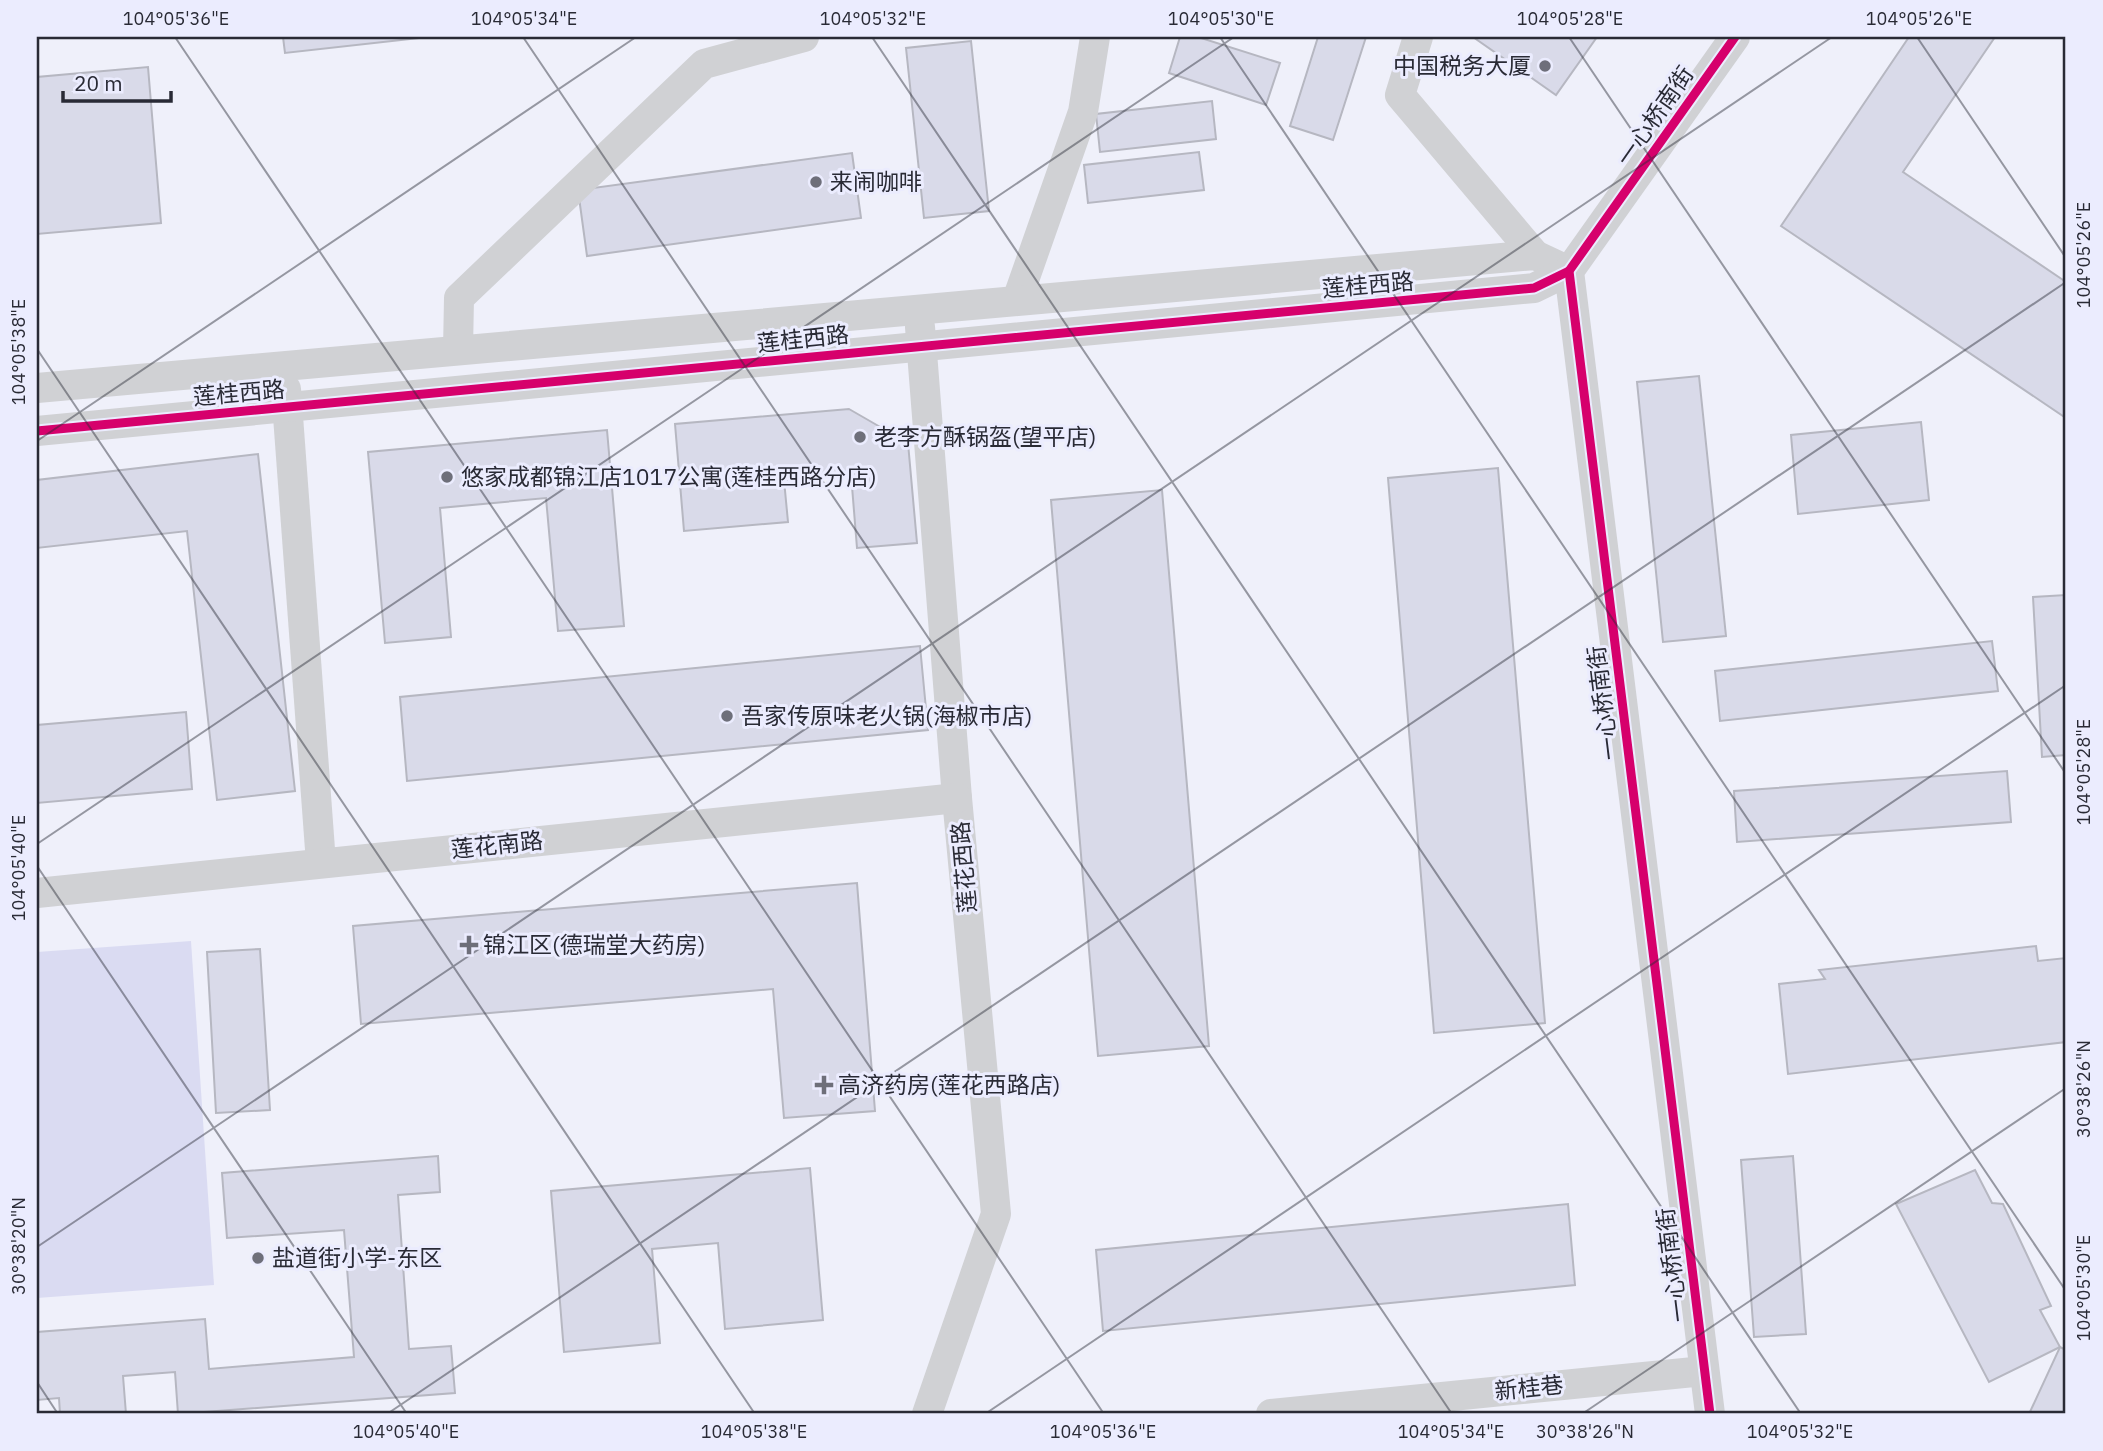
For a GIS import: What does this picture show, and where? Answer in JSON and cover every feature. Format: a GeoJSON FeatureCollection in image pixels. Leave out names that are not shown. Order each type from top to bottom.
{"type":"FeatureCollection","features":[{"type":"Feature","properties":{"kind":"street"},"geometry":{"type":"LineString","coordinates":[[458,350],[459,298],[704,64],[727,46],[804,37]]}},
{"type":"Feature","properties":{"kind":"street"},"geometry":{"type":"LineString","coordinates":[[1017,300],[1083,112],[1095,37]]}},
{"type":"Feature","properties":{"kind":"street"},"geometry":{"type":"LineString","coordinates":[[1418,37],[1399,95],[1535,255],[1569,271]]}},
{"type":"Feature","properties":{"kind":"street","name":"一心桥南街"},"geometry":{"type":"LineString","coordinates":[[1710,1414],[1569,271],[1735,37]]}},
{"type":"Feature","properties":{"kind":"street","name":"莲桂西路"},"geometry":{"type":"LineString","coordinates":[[37,388],[1535,255]]}},
{"type":"Feature","properties":{"kind":"street","name":"莲桂西路"},"geometry":{"type":"LineString","coordinates":[[37,431],[1534,288],[1569,271]]}},
{"type":"Feature","properties":{"kind":"street","name":"莲花西路"},"geometry":{"type":"LineString","coordinates":[[919,309],[957,798],[996,1214],[927,1414]]}},
{"type":"Feature","properties":{"kind":"street"},"geometry":{"type":"LineString","coordinates":[[286,366],[286,408],[321,863]]}},
{"type":"Feature","properties":{"kind":"street","name":"莲花南路"},"geometry":{"type":"LineString","coordinates":[[37,893],[957,798]]}},
{"type":"Feature","properties":{"kind":"street","name":"新桂巷"},"geometry":{"type":"LineString","coordinates":[[1271,1414],[1704,1371]]}},
{"type":"Feature","properties":{"kind":"shaded area"},"geometry":{"type":"Polygon","coordinates":[[[191,941],[214,1285],[37,1298],[37,952],[191,941]]]}},
{"type":"Feature","properties":{"kind":"building"},"geometry":{"type":"Polygon","coordinates":[[[283,37],[428,37],[285,53],[283,37]]]}},
{"type":"Feature","properties":{"kind":"building"},"geometry":{"type":"Polygon","coordinates":[[[1180,37],[1198,37],[1280,63],[1266,105],[1169,73],[1180,37]]]}},
{"type":"Feature","properties":{"kind":"building"},"geometry":{"type":"Polygon","coordinates":[[[1318,37],[1366,37],[1333,140],[1290,126],[1318,37]]]}},
{"type":"Feature","properties":{"kind":"building","name":"中国税务大厦"},"geometry":{"type":"Polygon","coordinates":[[[1473,37],[1597,37],[1556,95],[1473,37]]]}},
{"type":"Feature","properties":{"kind":"building"},"geometry":{"type":"Polygon","coordinates":[[[1909,37],[1995,37],[1903,172],[2066,282],[2066,418],[1781,226],[1909,37]]]}},
{"type":"Feature","properties":{"kind":"building"},"geometry":{"type":"Polygon","coordinates":[[[971,41],[989,211],[924,218],[906,48],[971,41]]]}},
{"type":"Feature","properties":{"kind":"building"},"geometry":{"type":"Polygon","coordinates":[[[148,67],[161,223],[37,234],[37,77],[148,67]]]}},
{"type":"Feature","properties":{"kind":"building"},"geometry":{"type":"Polygon","coordinates":[[[1212,101],[1216,139],[1100,152],[1096,114],[1212,101]]]}},
{"type":"Feature","properties":{"kind":"building"},"geometry":{"type":"Polygon","coordinates":[[[1199,152],[1204,190],[1088,203],[1084,165],[1199,152]]]}},
{"type":"Feature","properties":{"kind":"building"},"geometry":{"type":"Polygon","coordinates":[[[852,153],[861,218],[587,256],[578,190],[852,153]]]}},
{"type":"Feature","properties":{"kind":"building"},"geometry":{"type":"Polygon","coordinates":[[[1699,376],[1726,636],[1663,642],[1637,382],[1699,376]]]}},
{"type":"Feature","properties":{"kind":"building"},"geometry":{"type":"Polygon","coordinates":[[[849,409],[908,443],[917,543],[857,548],[851,474],[784,480],[788,522],[684,531],[675,424],[849,409]]]}},
{"type":"Feature","properties":{"kind":"building"},"geometry":{"type":"Polygon","coordinates":[[[1921,422],[1929,500],[1798,514],[1791,435],[1921,422]]]}},
{"type":"Feature","properties":{"kind":"building"},"geometry":{"type":"Polygon","coordinates":[[[607,430],[624,626],[558,631],[546,498],[440,508],[451,637],[385,643],[368,452],[607,430]]]}},
{"type":"Feature","properties":{"kind":"building"},"geometry":{"type":"Polygon","coordinates":[[[258,454],[295,791],[217,800],[187,531],[37,548],[37,480],[258,454]]]}},
{"type":"Feature","properties":{"kind":"building"},"geometry":{"type":"Polygon","coordinates":[[[1498,468],[1545,1023],[1434,1033],[1388,478],[1498,468]]]}},
{"type":"Feature","properties":{"kind":"building"},"geometry":{"type":"Polygon","coordinates":[[[1162,490],[1209,1046],[1098,1056],[1051,500],[1162,490]]]}},
{"type":"Feature","properties":{"kind":"building"},"geometry":{"type":"Polygon","coordinates":[[[2066,595],[2066,755],[2042,757],[2033,597],[2066,595]]]}},
{"type":"Feature","properties":{"kind":"building"},"geometry":{"type":"Polygon","coordinates":[[[1992,641],[1998,691],[1720,721],[1715,671],[1992,641]]]}},
{"type":"Feature","properties":{"kind":"building"},"geometry":{"type":"Polygon","coordinates":[[[920,646],[928,730],[407,781],[400,697],[920,646]]]}},
{"type":"Feature","properties":{"kind":"building"},"geometry":{"type":"Polygon","coordinates":[[[186,712],[192,789],[37,803],[37,725],[186,712]]]}},
{"type":"Feature","properties":{"kind":"building"},"geometry":{"type":"Polygon","coordinates":[[[2007,771],[2011,822],[1737,842],[1734,791],[2007,771]]]}},
{"type":"Feature","properties":{"kind":"building"},"geometry":{"type":"Polygon","coordinates":[[[857,883],[875,1111],[784,1118],[773,989],[361,1024],[353,926],[857,883]]]}},
{"type":"Feature","properties":{"kind":"building"},"geometry":{"type":"Polygon","coordinates":[[[2036,946],[2038,961],[2066,958],[2066,1042],[1788,1074],[1779,984],[1825,979],[1819,970],[2036,946]]]}},
{"type":"Feature","properties":{"kind":"building"},"geometry":{"type":"Polygon","coordinates":[[[260,949],[270,1110],[216,1113],[207,952],[260,949]]]}},
{"type":"Feature","properties":{"kind":"building"},"geometry":{"type":"Polygon","coordinates":[[[438,1156],[440,1192],[398,1195],[409,1349],[451,1346],[455,1393],[178,1414],[175,1372],[123,1376],[126,1414],[60,1414],[59,1398],[37,1400],[37,1332],[205,1319],[209,1369],[354,1357],[344,1230],[227,1238],[222,1173],[438,1156]]]}},
{"type":"Feature","properties":{"kind":"building"},"geometry":{"type":"Polygon","coordinates":[[[1793,1156],[1806,1334],[1754,1337],[1741,1160],[1793,1156]]]}},
{"type":"Feature","properties":{"kind":"building"},"geometry":{"type":"Polygon","coordinates":[[[810,1168],[823,1320],[725,1329],[718,1243],[652,1249],[660,1343],[564,1352],[551,1191],[810,1168]]]}},
{"type":"Feature","properties":{"kind":"building"},"geometry":{"type":"Polygon","coordinates":[[[1975,1170],[1992,1203],[2003,1204],[2051,1306],[2040,1310],[2060,1347],[1989,1382],[1896,1204],[1975,1170]]]}},
{"type":"Feature","properties":{"kind":"building"},"geometry":{"type":"Polygon","coordinates":[[[1568,1204],[1575,1285],[1103,1331],[1096,1250],[1568,1204]]]}},
{"type":"Feature","properties":{"kind":"building"},"geometry":{"type":"Polygon","coordinates":[[[2060,1347],[2066,1350],[2066,1414],[2029,1414],[2060,1347]]]}},
{"type":"Feature","properties":{"kind":"cycle path"},"geometry":{"type":"LineString","coordinates":[[1710,1414],[1569,271],[1735,37]]}},
{"type":"Feature","properties":{"kind":"cycle path"},"geometry":{"type":"LineString","coordinates":[[37,431],[1534,288],[1569,271]]}},
{"type":"Feature","properties":{"kind":"place","name":"中国税务大厦"},"geometry":{"type":"Point","coordinates":[1545,66]}},
{"type":"Feature","properties":{"kind":"place","name":"来闹咖啡"},"geometry":{"type":"Point","coordinates":[816,182]}},
{"type":"Feature","properties":{"kind":"place","name":"老李方酥锅盔(望平店)"},"geometry":{"type":"Point","coordinates":[860,437]}},
{"type":"Feature","properties":{"kind":"place","name":"悠家成都锦江店1017公寓(莲桂西路分店)"},"geometry":{"type":"Point","coordinates":[447,477]}},
{"type":"Feature","properties":{"kind":"place","name":"吾家传原味老火锅(海椒市店)"},"geometry":{"type":"Point","coordinates":[727,716]}},
{"type":"Feature","properties":{"kind":"place","name":"锦江区(德瑞堂大药房)"},"geometry":{"type":"Point","coordinates":[469,945]}},
{"type":"Feature","properties":{"kind":"place","name":"高济药房(莲花西路店)"},"geometry":{"type":"Point","coordinates":[824,1085]}},
{"type":"Feature","properties":{"kind":"place","name":"盐道街小学-东区"},"geometry":{"type":"Point","coordinates":[258,1258]}}]}
